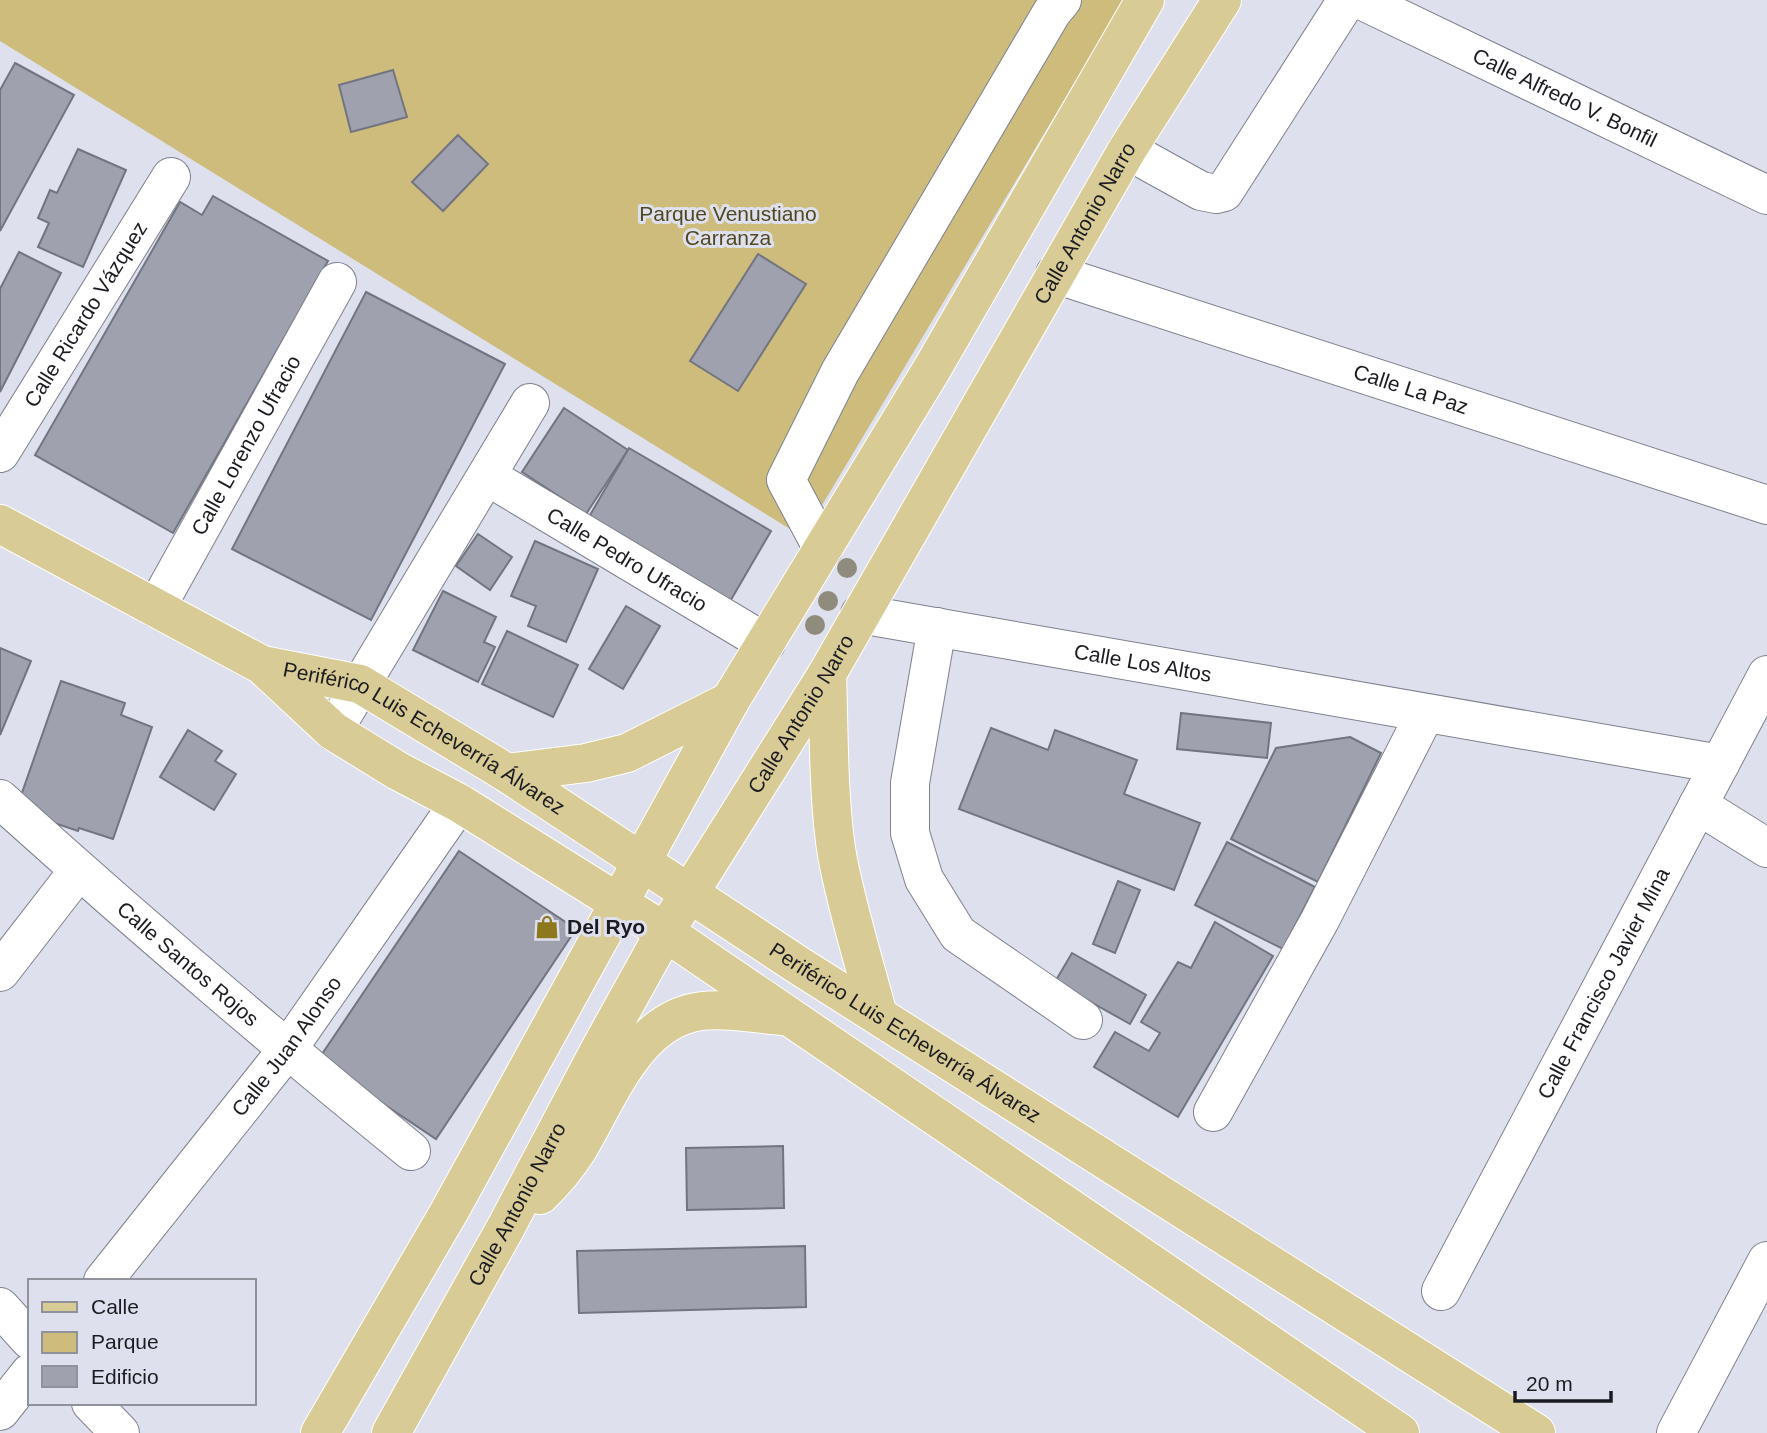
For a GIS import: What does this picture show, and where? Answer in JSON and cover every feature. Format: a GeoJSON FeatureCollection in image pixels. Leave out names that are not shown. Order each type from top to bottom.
{"type":"FeatureCollection","features":[{"type":"Feature","properties":{"kind":"main road"},"geometry":{"type":"LineString","coordinates":[[320,1433],[449,1212],[730,701],[933,369],[1144,0]]}},
{"type":"Feature","properties":{"kind":"main road","name":"Calle Antonio Narro"},"geometry":{"type":"LineString","coordinates":[[391,1433],[688,892],[827,674],[1127,150],[1222,0]]}},
{"type":"Feature","properties":{"kind":"main road","name":"Periférico Luis Echeverría Álvarez"},"geometry":{"type":"LineString","coordinates":[[0,524],[262,665],[333,731],[398,771],[459,803],[665,932],[1377,1427]]}},
{"type":"Feature","properties":{"kind":"main road","name":"Periférico Luis Echeverría Álvarez"},"geometry":{"type":"LineString","coordinates":[[262,665],[360,684],[506,773],[878,1015],[1536,1433]]}},
{"type":"Feature","properties":{"kind":"main road"},"geometry":{"type":"LineString","coordinates":[[827,674],[837,852],[878,1015]]}},
{"type":"Feature","properties":{"kind":"main road"},"geometry":{"type":"LineString","coordinates":[[506,773],[586,763],[627,753],[730,701]]}},
{"type":"Feature","properties":{"kind":"main road"},"geometry":{"type":"LineString","coordinates":[[506,1227],[548,1188],[576,1153],[629,1061],[652,1035],[672,1021],[700,1011],[786,1017]]}},
{"type":"Feature","properties":{"kind":"street"},"geometry":{"type":"LineString","coordinates":[[823,549],[786,480],[840,372],[1052,12],[1062,0]]}},
{"type":"Feature","properties":{"kind":"street"},"geometry":{"type":"LineString","coordinates":[[1127,150],[1201,191],[1216,194],[1228,188],[1348,0]]}},
{"type":"Feature","properties":{"kind":"street","name":"Calle Alfredo V. Bonfil"},"geometry":{"type":"LineString","coordinates":[[1361,0],[1767,195]]}},
{"type":"Feature","properties":{"kind":"street","name":"Calle Ricardo Vázquez"},"geometry":{"type":"LineString","coordinates":[[0,453],[171,177]]}},
{"type":"Feature","properties":{"kind":"street","name":"Calle La Paz"},"geometry":{"type":"LineString","coordinates":[[1055,274],[1767,505]]}},
{"type":"Feature","properties":{"kind":"street","name":"Calle Lorenzo Ufracio"},"geometry":{"type":"LineString","coordinates":[[156,608],[337,282]]}},
{"type":"Feature","properties":{"kind":"street"},"geometry":{"type":"LineString","coordinates":[[333,731],[530,403]]}},
{"type":"Feature","properties":{"kind":"street","name":"Calle Pedro Ufracio"},"geometry":{"type":"LineString","coordinates":[[486,476],[766,643]]}},
{"type":"Feature","properties":{"kind":"street","name":"Calle Los Altos"},"geometry":{"type":"LineString","coordinates":[[860,614],[1720,764]]}},
{"type":"Feature","properties":{"kind":"street"},"geometry":{"type":"LineString","coordinates":[[937,627],[909,783],[910,833],[924,879],[958,934],[1083,1020]]}},
{"type":"Feature","properties":{"kind":"street","name":"Calle Francisco Javier Mina"},"geometry":{"type":"LineString","coordinates":[[1441,1291],[1767,675]]}},
{"type":"Feature","properties":{"kind":"street"},"geometry":{"type":"LineString","coordinates":[[1213,1112],[1320,920],[1425,714]]}},
{"type":"Feature","properties":{"kind":"street","name":"Calle Santos Rojos"},"geometry":{"type":"LineString","coordinates":[[0,799],[288,1050],[411,1151]]}},
{"type":"Feature","properties":{"kind":"street","name":"Calle Juan Alonso"},"geometry":{"type":"LineString","coordinates":[[105,1279],[288,1050],[459,803]]}},
{"type":"Feature","properties":{"kind":"street"},"geometry":{"type":"LineString","coordinates":[[1698,805],[1767,848]]}},
{"type":"Feature","properties":{"kind":"street"},"geometry":{"type":"LineString","coordinates":[[0,972],[79,870]]}},
{"type":"Feature","properties":{"kind":"street"},"geometry":{"type":"LineString","coordinates":[[1676,1433],[1767,1261]]}},
{"type":"Feature","properties":{"kind":"street"},"geometry":{"type":"LineString","coordinates":[[0,1307],[28,1338]]}},
{"type":"Feature","properties":{"kind":"street"},"geometry":{"type":"LineString","coordinates":[[0,1411],[28,1376]]}},
{"type":"Feature","properties":{"kind":"street"},"geometry":{"type":"LineString","coordinates":[[93,1405],[120,1433]]}},
{"type":"Feature","properties":{"kind":"green space","name":"Parque Venustiano Carranza"},"geometry":{"type":"Polygon","coordinates":[[[0,0],[1124,0],[803,537],[0,41],[0,0]]]}},
{"type":"Feature","properties":{"kind":"building"},"geometry":{"type":"Polygon","coordinates":[[[15,63],[74,95],[0,231],[0,90],[15,63]]]}},
{"type":"Feature","properties":{"kind":"building"},"geometry":{"type":"Polygon","coordinates":[[[393,70],[407,117],[351,132],[339,85],[393,70]]]}},
{"type":"Feature","properties":{"kind":"building"},"geometry":{"type":"Polygon","coordinates":[[[458,135],[488,164],[443,211],[412,182],[458,135]]]}},
{"type":"Feature","properties":{"kind":"building"},"geometry":{"type":"Polygon","coordinates":[[[78,149],[126,170],[83,267],[38,247],[49,223],[38,218],[50,190],[57,193],[78,149]]]}},
{"type":"Feature","properties":{"kind":"building"},"geometry":{"type":"Polygon","coordinates":[[[213,196],[328,261],[173,533],[35,455],[180,202],[202,215],[213,196]]]}},
{"type":"Feature","properties":{"kind":"building"},"geometry":{"type":"Polygon","coordinates":[[[19,252],[61,273],[0,392],[0,289],[19,252]]]}},
{"type":"Feature","properties":{"kind":"building"},"geometry":{"type":"Polygon","coordinates":[[[758,254],[806,284],[738,391],[690,361],[758,254]]]}},
{"type":"Feature","properties":{"kind":"building"},"geometry":{"type":"Polygon","coordinates":[[[366,292],[505,364],[371,620],[232,549],[366,292]]]}},
{"type":"Feature","properties":{"kind":"building"},"geometry":{"type":"Polygon","coordinates":[[[564,408],[628,450],[586,514],[522,472],[564,408]]]}},
{"type":"Feature","properties":{"kind":"building"},"geometry":{"type":"Polygon","coordinates":[[[629,448],[771,531],[728,605],[586,522],[629,448]]]}},
{"type":"Feature","properties":{"kind":"building"},"geometry":{"type":"Polygon","coordinates":[[[478,534],[512,557],[490,590],[456,566],[478,534]]]}},
{"type":"Feature","properties":{"kind":"building"},"geometry":{"type":"Polygon","coordinates":[[[535,541],[598,569],[566,642],[528,626],[536,606],[511,596],[535,541]]]}},
{"type":"Feature","properties":{"kind":"building"},"geometry":{"type":"Polygon","coordinates":[[[443,591],[496,617],[484,642],[495,647],[478,682],[413,650],[443,591]]]}},
{"type":"Feature","properties":{"kind":"building"},"geometry":{"type":"Polygon","coordinates":[[[626,606],[660,626],[623,689],[589,669],[626,606]]]}},
{"type":"Feature","properties":{"kind":"building"},"geometry":{"type":"Polygon","coordinates":[[[507,631],[578,665],[553,717],[482,684],[507,631]]]}},
{"type":"Feature","properties":{"kind":"building"},"geometry":{"type":"Polygon","coordinates":[[[0,648],[31,661],[0,735],[0,648]]]}},
{"type":"Feature","properties":{"kind":"building"},"geometry":{"type":"Polygon","coordinates":[[[61,681],[125,703],[121,715],[152,727],[113,839],[79,828],[78,831],[16,810],[61,681]]]}},
{"type":"Feature","properties":{"kind":"building"},"geometry":{"type":"Polygon","coordinates":[[[1181,713],[1271,723],[1267,758],[1177,749],[1181,713]]]}},
{"type":"Feature","properties":{"kind":"building"},"geometry":{"type":"Polygon","coordinates":[[[991,728],[1048,750],[1055,730],[1137,760],[1124,794],[1200,823],[1174,890],[959,809],[991,728]]]}},
{"type":"Feature","properties":{"kind":"building"},"geometry":{"type":"Polygon","coordinates":[[[188,730],[222,751],[215,761],[236,774],[214,810],[160,777],[188,730]]]}},
{"type":"Feature","properties":{"kind":"building"},"geometry":{"type":"Polygon","coordinates":[[[1350,737],[1381,753],[1318,882],[1231,839],[1276,748],[1350,737]]]}},
{"type":"Feature","properties":{"kind":"building"},"geometry":{"type":"Polygon","coordinates":[[[1227,842],[1315,887],[1283,949],[1195,905],[1227,842]]]}},
{"type":"Feature","properties":{"kind":"building"},"geometry":{"type":"Polygon","coordinates":[[[459,851],[576,929],[436,1139],[318,1060],[459,851]]]}},
{"type":"Feature","properties":{"kind":"building"},"geometry":{"type":"Polygon","coordinates":[[[1118,881],[1140,890],[1115,953],[1093,944],[1118,881]]]}},
{"type":"Feature","properties":{"kind":"building"},"geometry":{"type":"Polygon","coordinates":[[[1215,922],[1273,956],[1178,1117],[1094,1067],[1115,1032],[1149,1051],[1160,1033],[1141,1022],[1178,962],[1191,968],[1215,922]]]}},
{"type":"Feature","properties":{"kind":"building"},"geometry":{"type":"Polygon","coordinates":[[[1072,953],[1146,995],[1130,1024],[1055,982],[1072,953]]]}},
{"type":"Feature","properties":{"kind":"building"},"geometry":{"type":"Polygon","coordinates":[[[783,1146],[784,1208],[687,1210],[686,1148],[783,1146]]]}},
{"type":"Feature","properties":{"kind":"building"},"geometry":{"type":"Polygon","coordinates":[[[805,1246],[806,1307],[579,1313],[577,1251],[805,1246]]]}},
{"type":"Feature","properties":{"kind":"place","name":"Del Ryo"},"geometry":{"type":"Point","coordinates":[547,927]}}]}
